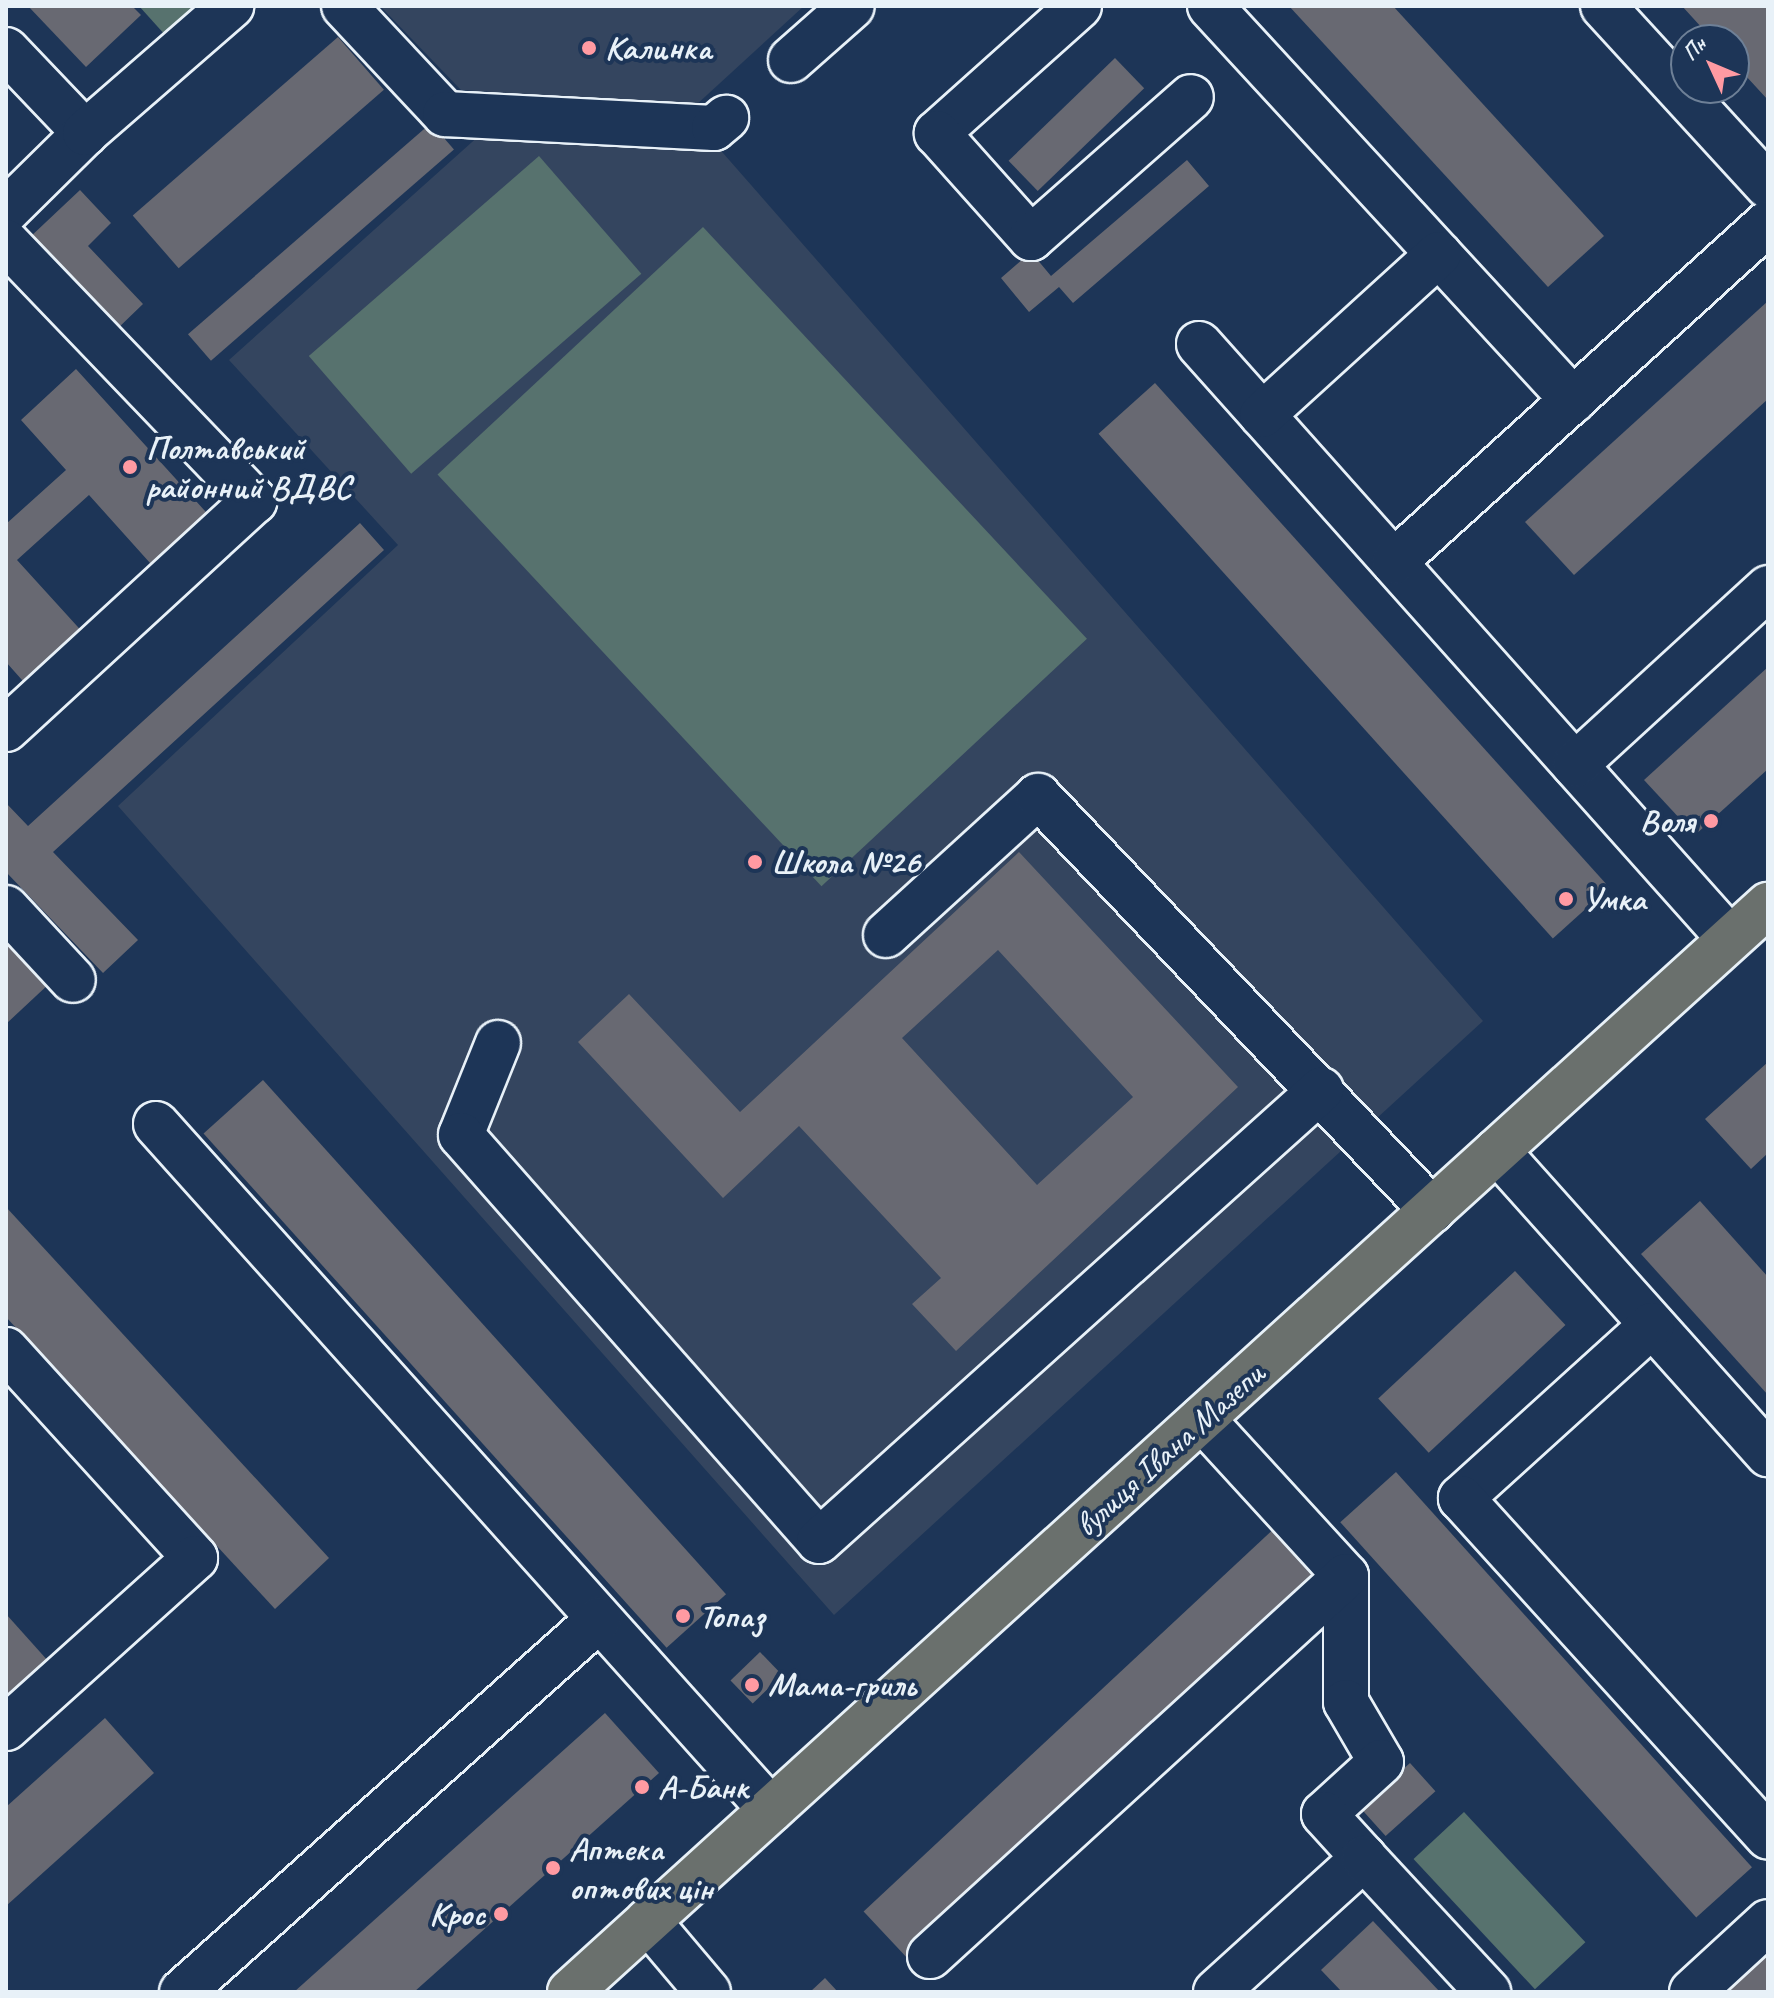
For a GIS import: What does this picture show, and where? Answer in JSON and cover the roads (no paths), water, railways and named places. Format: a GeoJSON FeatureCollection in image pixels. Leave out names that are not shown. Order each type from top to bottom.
{"type":"FeatureCollection","features":[{"type":"Feature","properties":{"kind":"main road","name":"вулиця Івана Мазепи"},"geometry":{"type":"LineString","coordinates":[[570,1992],[1768,905]]}},
{"type":"Feature","properties":{"kind":"street"},"geometry":{"type":"LineString","coordinates":[[6,211],[85,133],[231,6]]}},
{"type":"Feature","properties":{"kind":"street"},"geometry":{"type":"LineString","coordinates":[[344,6],[445,114],[714,128],[726,118]]}},
{"type":"Feature","properties":{"kind":"street"},"geometry":{"type":"LineString","coordinates":[[791,60],[852,6]]}},
{"type":"Feature","properties":{"kind":"street"},"geometry":{"type":"LineString","coordinates":[[1079,6],[937,133],[1031,238],[1191,97]]}},
{"type":"Feature","properties":{"kind":"street"},"geometry":{"type":"LineString","coordinates":[[1210,6],[1573,400]]}},
{"type":"Feature","properties":{"kind":"street"},"geometry":{"type":"LineString","coordinates":[[1603,6],[1768,186]]}},
{"type":"Feature","properties":{"kind":"street"},"geometry":{"type":"LineString","coordinates":[[6,50],[85,133]]}},
{"type":"Feature","properties":{"kind":"street"},"geometry":{"type":"LineString","coordinates":[[1394,562],[1768,223]]}},
{"type":"Feature","properties":{"kind":"street"},"geometry":{"type":"LineString","coordinates":[[6,242],[254,501],[6,729]]}},
{"type":"Feature","properties":{"kind":"street"},"geometry":{"type":"LineString","coordinates":[[1262,415],[1439,254]]}},
{"type":"Feature","properties":{"kind":"street"},"geometry":{"type":"LineString","coordinates":[[1199,344],[1730,939]]}},
{"type":"Feature","properties":{"kind":"street"},"geometry":{"type":"LineString","coordinates":[[1575,765],[1768,588]]}},
{"type":"Feature","properties":{"kind":"street"},"geometry":{"type":"LineString","coordinates":[[886,935],[1038,796],[1432,1210]]}},
{"type":"Feature","properties":{"kind":"street"},"geometry":{"type":"LineString","coordinates":[[6,908],[73,980]]}},
{"type":"Feature","properties":{"kind":"street"},"geometry":{"type":"LineString","coordinates":[[498,1043],[461,1135],[819,1541],[1321,1090]]}},
{"type":"Feature","properties":{"kind":"street"},"geometry":{"type":"LineString","coordinates":[[156,1124],[771,1810]]}},
{"type":"Feature","properties":{"kind":"street"},"geometry":{"type":"LineString","coordinates":[[1497,1151],[1768,1454]]}},
{"type":"Feature","properties":{"kind":"street"},"geometry":{"type":"LineString","coordinates":[[1652,1325],[1461,1498],[1768,1837]]}},
{"type":"Feature","properties":{"kind":"street"},"geometry":{"type":"LineString","coordinates":[[6,1350],[195,1558],[6,1728]]}},
{"type":"Feature","properties":{"kind":"street"},"geometry":{"type":"LineString","coordinates":[[1202,1419],[1346,1576],[1346,1702],[1381,1762],[1324,1814],[1488,1992]]}},
{"type":"Feature","properties":{"kind":"street"},"geometry":{"type":"LineString","coordinates":[[930,1956],[1346,1576]]}},
{"type":"Feature","properties":{"kind":"street"},"geometry":{"type":"LineString","coordinates":[[182,1992],[599,1619]]}},
{"type":"Feature","properties":{"kind":"street"},"geometry":{"type":"LineString","coordinates":[[1216,1992],[1364,1858]]}},
{"type":"Feature","properties":{"kind":"street"},"geometry":{"type":"LineString","coordinates":[[648,1921],[708,1992]]}},
{"type":"Feature","properties":{"kind":"street"},"geometry":{"type":"LineString","coordinates":[[1692,1992],[1768,1922]]}},
{"type":"Feature","properties":{"kind":"place","name":"Калинка"},"geometry":{"type":"Point","coordinates":[589,48]}},
{"type":"Feature","properties":{"kind":"place","name":"Полтавський районний ВДВС"},"geometry":{"type":"Point","coordinates":[130,467]}},
{"type":"Feature","properties":{"kind":"place","name":"Воля"},"geometry":{"type":"Point","coordinates":[1711,821]}},
{"type":"Feature","properties":{"kind":"place","name":"Школа №26"},"geometry":{"type":"Point","coordinates":[755,862]}},
{"type":"Feature","properties":{"kind":"place","name":"Умка"},"geometry":{"type":"Point","coordinates":[1566,899]}},
{"type":"Feature","properties":{"kind":"place","name":"Топаз"},"geometry":{"type":"Point","coordinates":[683,1616]}},
{"type":"Feature","properties":{"kind":"place","name":"Мама-гриль"},"geometry":{"type":"Point","coordinates":[752,1685]}},
{"type":"Feature","properties":{"kind":"place","name":"А-Банк"},"geometry":{"type":"Point","coordinates":[642,1787]}},
{"type":"Feature","properties":{"kind":"place","name":"Аптека оптових цін"},"geometry":{"type":"Point","coordinates":[553,1868]}},
{"type":"Feature","properties":{"kind":"place","name":"Крос"},"geometry":{"type":"Point","coordinates":[501,1914]}}]}
